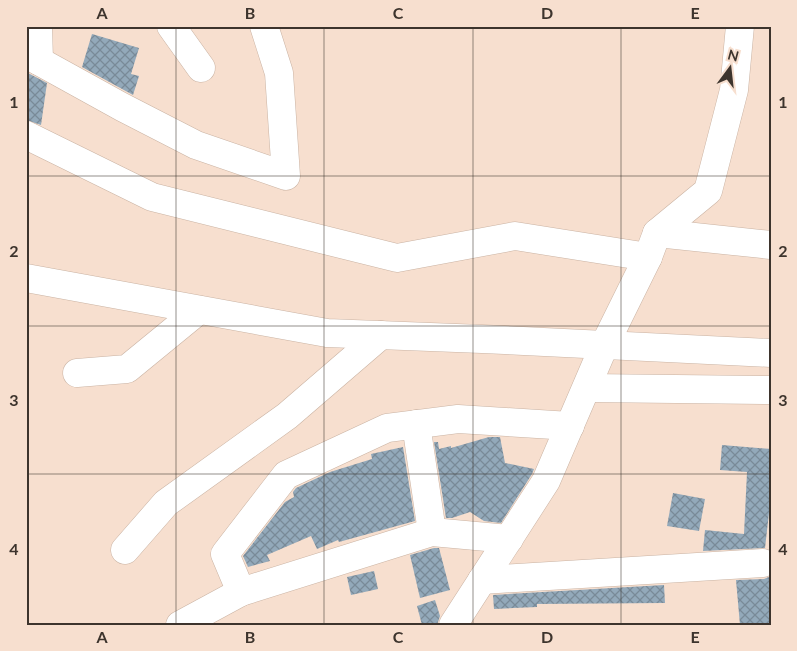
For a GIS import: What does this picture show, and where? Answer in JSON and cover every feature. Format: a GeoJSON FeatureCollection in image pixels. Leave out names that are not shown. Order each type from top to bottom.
{"type":"FeatureCollection","features":[{"type":"Feature","properties":{"kind":"street"},"geometry":{"type":"LineString","coordinates":[[38,26],[32,58],[196,145],[286,176],[279,73],[264,26]]}},
{"type":"Feature","properties":{"kind":"street"},"geometry":{"type":"LineString","coordinates":[[171,26],[201,68]]}},
{"type":"Feature","properties":{"kind":"street"},"geometry":{"type":"LineString","coordinates":[[453,625],[546,481],[604,346],[652,245],[708,191],[734,90],[740,26]]}},
{"type":"Feature","properties":{"kind":"street"},"geometry":{"type":"LineString","coordinates":[[26,135],[152,198],[397,258],[516,236],[652,245],[771,245]]}},
{"type":"Feature","properties":{"kind":"street"},"geometry":{"type":"LineString","coordinates":[[26,278],[327,333],[771,353]]}},
{"type":"Feature","properties":{"kind":"street"},"geometry":{"type":"LineString","coordinates":[[77,374],[127,368],[199,310]]}},
{"type":"Feature","properties":{"kind":"street"},"geometry":{"type":"LineString","coordinates":[[126,550],[166,503],[287,416],[381,335]]}},
{"type":"Feature","properties":{"kind":"street"},"geometry":{"type":"LineString","coordinates":[[586,388],[771,390]]}},
{"type":"Feature","properties":{"kind":"street"},"geometry":{"type":"LineString","coordinates":[[241,592],[225,554],[286,475],[387,428],[458,418],[570,426]]}},
{"type":"Feature","properties":{"kind":"street"},"geometry":{"type":"LineString","coordinates":[[416,424],[432,532]]}},
{"type":"Feature","properties":{"kind":"street"},"geometry":{"type":"LineString","coordinates":[[180,625],[241,592],[432,532],[509,539]]}},
{"type":"Feature","properties":{"kind":"street"},"geometry":{"type":"LineString","coordinates":[[482,580],[764,563]]}},
{"type":"Feature","properties":{"kind":"building"},"geometry":{"type":"Polygon","coordinates":[[[92,34],[139,48],[131,74],[139,76],[133,95],[82,67],[92,34]]]}},
{"type":"Feature","properties":{"kind":"building"},"geometry":{"type":"Polygon","coordinates":[[[26,72],[47,83],[41,125],[26,120],[26,72]]]}},
{"type":"Feature","properties":{"kind":"building"},"geometry":{"type":"Polygon","coordinates":[[[489,437],[500,437],[505,463],[534,469],[532,474],[501,523],[484,521],[470,512],[446,518],[434,442],[438,442],[439,449],[451,446],[451,448],[489,437]]]}},
{"type":"Feature","properties":{"kind":"building"},"geometry":{"type":"Polygon","coordinates":[[[722,445],[771,449],[771,513],[769,513],[765,548],[703,551],[705,530],[744,534],[747,472],[720,470],[722,445]]]}},
{"type":"Feature","properties":{"kind":"building"},"geometry":{"type":"Polygon","coordinates":[[[403,447],[415,521],[339,542],[338,540],[317,549],[311,536],[267,555],[270,561],[248,567],[243,556],[285,502],[294,497],[293,492],[296,488],[330,472],[372,459],[371,454],[403,447]]]}},
{"type":"Feature","properties":{"kind":"building"},"geometry":{"type":"Polygon","coordinates":[[[673,493],[705,499],[699,531],[667,526],[673,493]]]}},
{"type":"Feature","properties":{"kind":"building"},"geometry":{"type":"Polygon","coordinates":[[[439,548],[450,590],[420,598],[410,555],[439,548]]]}},
{"type":"Feature","properties":{"kind":"building"},"geometry":{"type":"Polygon","coordinates":[[[374,571],[378,589],[351,595],[347,577],[374,571]]]}},
{"type":"Feature","properties":{"kind":"building"},"geometry":{"type":"Polygon","coordinates":[[[771,576],[771,624],[740,625],[736,580],[764,579],[771,576]]]}},
{"type":"Feature","properties":{"kind":"building"},"geometry":{"type":"Polygon","coordinates":[[[664,585],[665,603],[537,604],[537,607],[494,609],[493,595],[664,585]]]}},
{"type":"Feature","properties":{"kind":"building"},"geometry":{"type":"Polygon","coordinates":[[[435,600],[440,616],[437,625],[422,625],[417,606],[435,600]]]}}]}
